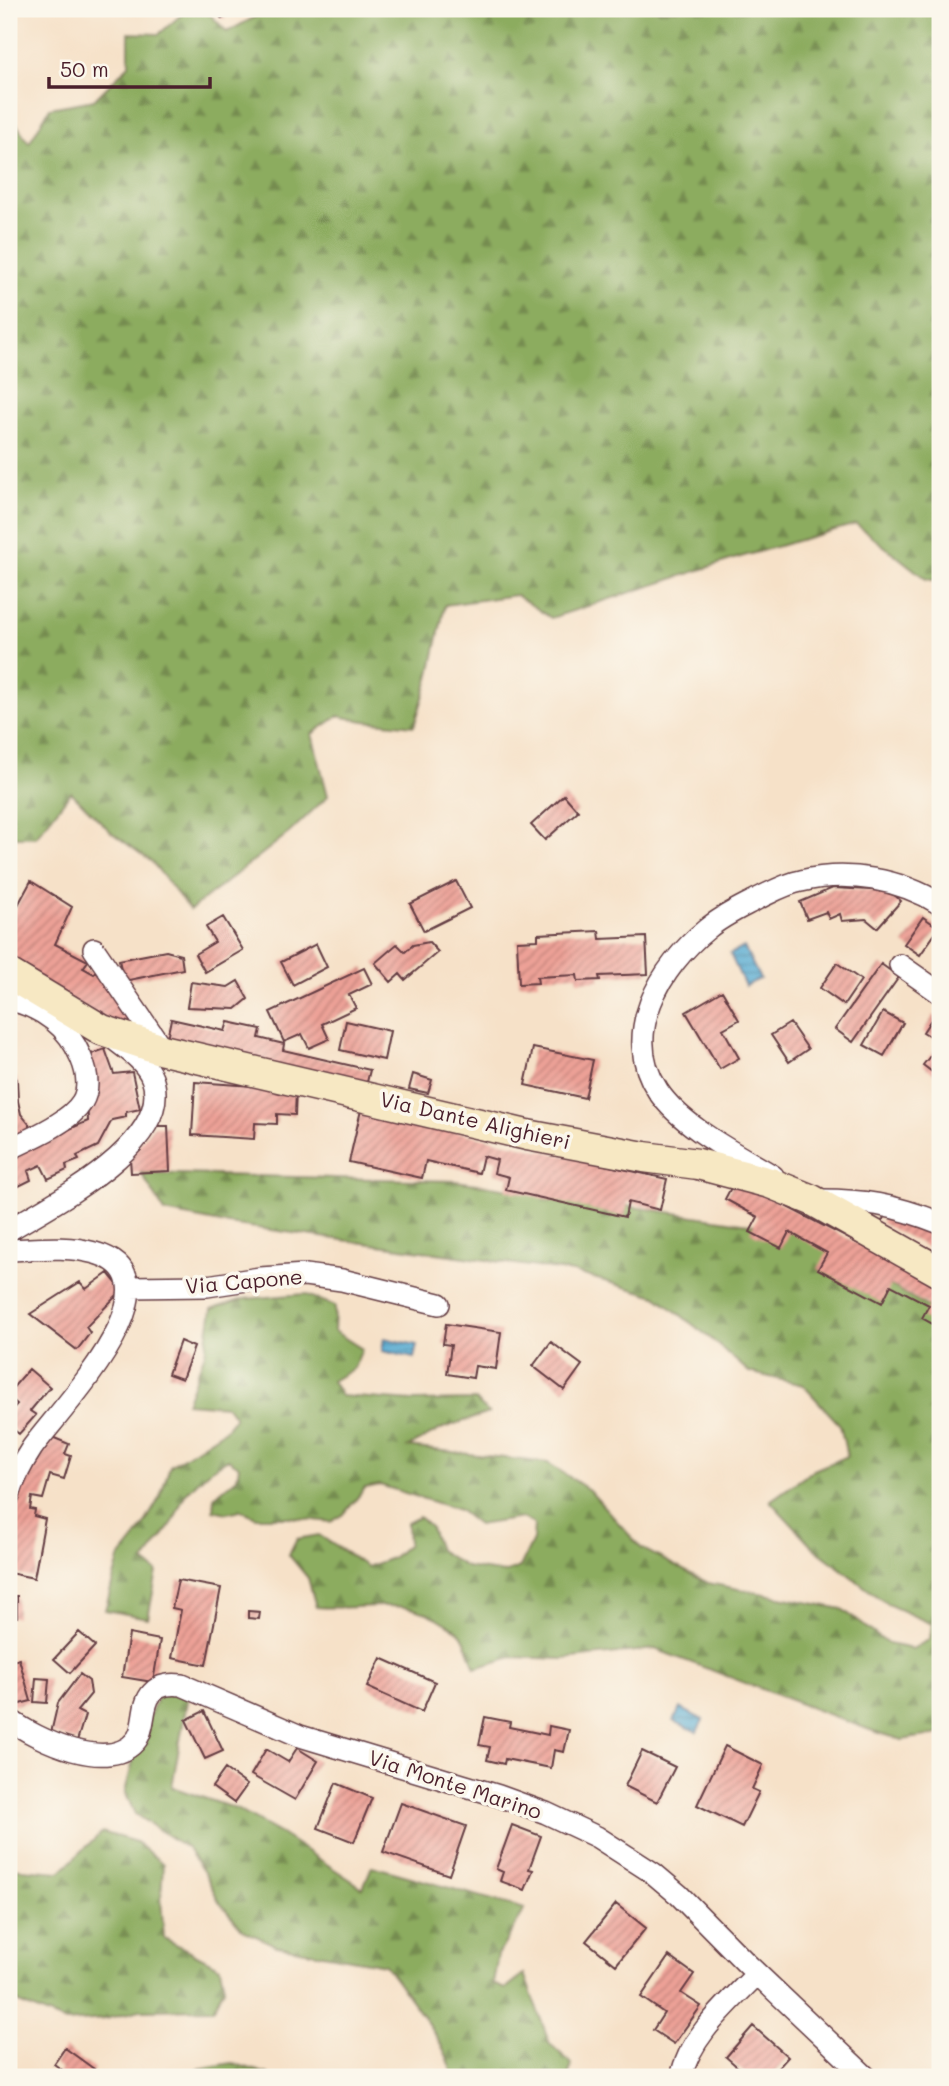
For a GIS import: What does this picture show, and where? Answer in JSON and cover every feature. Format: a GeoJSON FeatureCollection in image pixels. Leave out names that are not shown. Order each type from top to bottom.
{"type":"FeatureCollection","features":[{"type":"Feature","properties":{"kind":"main road","name":"Via Dante Alighieri"},"geometry":{"type":"LineString","coordinates":[[9,974],[28,1001],[163,1050],[527,1135],[717,1168],[770,1182],[812,1200],[940,1272]]}},
{"type":"Feature","properties":{"kind":"street"},"geometry":{"type":"LineString","coordinates":[[940,904],[902,886],[870,878],[829,877],[791,884],[721,918],[707,928],[677,959],[660,983],[643,1026],[641,1044],[647,1069],[658,1092],[679,1113],[707,1135],[812,1200],[876,1203],[906,1210],[940,1223]]}},
{"type":"Feature","properties":{"kind":"street"},"geometry":{"type":"LineString","coordinates":[[94,949],[163,1050]]}},
{"type":"Feature","properties":{"kind":"street"},"geometry":{"type":"LineString","coordinates":[[900,965],[940,993]]}},
{"type":"Feature","properties":{"kind":"street"},"geometry":{"type":"LineString","coordinates":[[9,1149],[69,1116],[81,1103],[87,1088],[82,1064],[73,1044],[58,1024],[28,1001]]}},
{"type":"Feature","properties":{"kind":"street"},"geometry":{"type":"LineString","coordinates":[[9,1230],[112,1163],[139,1134],[150,1116],[155,1090],[149,1072],[142,1062],[102,1030]]}},
{"type":"Feature","properties":{"kind":"street"},"geometry":{"type":"LineString","coordinates":[[9,1250],[55,1248],[94,1252],[111,1260],[122,1270],[130,1287],[127,1307],[114,1337],[27,1456],[9,1496]]}},
{"type":"Feature","properties":{"kind":"street","name":"Via Capone"},"geometry":{"type":"LineString","coordinates":[[130,1287],[207,1286],[305,1275],[342,1280],[439,1304]]}},
{"type":"Feature","properties":{"kind":"street","name":"Via Monte Marino"},"geometry":{"type":"LineString","coordinates":[[9,1718],[43,1740],[95,1755],[110,1754],[122,1751],[136,1740],[148,1699],[153,1691],[171,1684],[192,1688],[254,1718],[300,1736],[492,1793],[587,1831],[660,1879],[866,2077]]}},
{"type":"Feature","properties":{"kind":"street"},"geometry":{"type":"LineString","coordinates":[[681,2077],[687,2059],[700,2038],[757,1974]]}},
{"type":"Feature","properties":{"kind":"green space"},"geometry":{"type":"Polygon","coordinates":[[[188,9],[205,9],[227,32],[270,9],[940,9],[940,581],[926,579],[856,524],[737,558],[551,618],[516,595],[445,605],[429,679],[414,726],[338,716],[312,734],[328,796],[290,832],[190,910],[152,862],[111,832],[71,792],[36,837],[9,837],[9,92],[15,122],[29,143],[50,108],[94,100],[129,65],[129,33],[159,34],[188,9]]]}},
{"type":"Feature","properties":{"kind":"green space"},"geometry":{"type":"Polygon","coordinates":[[[141,1173],[456,1181],[797,1231],[940,1314],[940,1734],[902,1740],[655,1649],[563,1659],[512,1657],[475,1668],[460,1633],[416,1609],[400,1606],[316,1607],[308,1578],[289,1555],[297,1539],[319,1535],[367,1567],[392,1558],[408,1544],[407,1523],[419,1517],[431,1528],[439,1550],[466,1567],[504,1573],[520,1567],[533,1540],[534,1524],[522,1518],[478,1525],[459,1510],[380,1485],[365,1488],[344,1514],[331,1522],[289,1517],[256,1517],[241,1510],[227,1513],[213,1510],[214,1497],[237,1478],[239,1466],[228,1459],[209,1471],[185,1494],[173,1522],[144,1562],[157,1572],[148,1618],[105,1610],[119,1559],[138,1535],[160,1497],[170,1466],[225,1430],[235,1418],[227,1406],[186,1403],[205,1353],[212,1309],[244,1299],[305,1294],[335,1306],[334,1331],[362,1349],[354,1368],[332,1381],[341,1396],[413,1401],[475,1400],[489,1413],[443,1428],[408,1447],[548,1463],[589,1490],[641,1548],[708,1583],[842,1609],[888,1644],[912,1649],[930,1639],[932,1624],[887,1604],[815,1549],[770,1501],[814,1470],[847,1456],[840,1425],[803,1385],[749,1372],[656,1296],[573,1272],[221,1223],[165,1212],[141,1173]]]}},
{"type":"Feature","properties":{"kind":"green space"},"geometry":{"type":"Polygon","coordinates":[[[159,1693],[188,1695],[172,1787],[236,1809],[281,1834],[363,1888],[372,1866],[525,1909],[498,1955],[493,1984],[505,1989],[524,1974],[550,2044],[572,2064],[568,2077],[453,2077],[450,2064],[435,2034],[385,1965],[277,1946],[243,1930],[220,1903],[188,1849],[135,1814],[125,1792],[137,1746],[159,1693]]]}},
{"type":"Feature","properties":{"kind":"green space"},"geometry":{"type":"Polygon","coordinates":[[[102,1832],[136,1842],[163,1864],[161,1899],[164,1938],[220,1967],[224,1988],[213,2009],[140,2010],[105,2019],[66,2022],[9,1999],[9,1868],[60,1872],[102,1832]]]}},
{"type":"Feature","properties":{"kind":"green space"},"geometry":{"type":"Polygon","coordinates":[[[232,2063],[268,2074],[270,2077],[186,2077],[198,2069],[232,2063]]]}},
{"type":"Feature","properties":{"kind":"water"},"geometry":{"type":"Polygon","coordinates":[[[744,947],[760,979],[745,986],[730,954],[744,947]]]}},
{"type":"Feature","properties":{"kind":"water"},"geometry":{"type":"Polygon","coordinates":[[[384,1338],[417,1345],[414,1358],[382,1351],[384,1338]]]}},
{"type":"Feature","properties":{"kind":"water"},"geometry":{"type":"Polygon","coordinates":[[[680,1708],[703,1720],[697,1732],[674,1721],[680,1708]]]}},
{"type":"Feature","properties":{"kind":"building"},"geometry":{"type":"Polygon","coordinates":[[[215,9],[237,9],[222,19],[215,9]]]}},
{"type":"Feature","properties":{"kind":"building"},"geometry":{"type":"Polygon","coordinates":[[[564,795],[578,811],[545,840],[531,825],[564,795]]]}},
{"type":"Feature","properties":{"kind":"building"},"geometry":{"type":"Polygon","coordinates":[[[31,881],[72,907],[55,944],[88,961],[83,968],[94,974],[97,971],[132,1019],[125,1031],[9,963],[9,914],[12,916],[31,881]]]}},
{"type":"Feature","properties":{"kind":"building"},"geometry":{"type":"Polygon","coordinates":[[[456,881],[470,908],[424,931],[410,904],[456,881]]]}},
{"type":"Feature","properties":{"kind":"building"},"geometry":{"type":"Polygon","coordinates":[[[833,888],[890,891],[901,901],[877,928],[866,919],[842,921],[840,914],[829,919],[826,912],[807,919],[800,902],[833,888]]]}},
{"type":"Feature","properties":{"kind":"building"},"geometry":{"type":"Polygon","coordinates":[[[223,917],[243,950],[205,972],[195,954],[215,942],[206,927],[223,917]]]}},
{"type":"Feature","properties":{"kind":"building"},"geometry":{"type":"Polygon","coordinates":[[[923,917],[939,928],[920,955],[904,944],[923,917]]]}},
{"type":"Feature","properties":{"kind":"building"},"geometry":{"type":"Polygon","coordinates":[[[599,931],[600,939],[646,937],[648,974],[599,976],[600,980],[578,981],[577,975],[537,977],[538,983],[519,984],[517,941],[538,940],[538,934],[599,931]]]}},
{"type":"Feature","properties":{"kind":"building"},"geometry":{"type":"Polygon","coordinates":[[[429,942],[438,952],[405,980],[400,974],[391,982],[375,963],[397,944],[405,952],[413,945],[429,942]]]}},
{"type":"Feature","properties":{"kind":"building"},"geometry":{"type":"Polygon","coordinates":[[[316,944],[327,967],[293,985],[281,962],[316,944]]]}},
{"type":"Feature","properties":{"kind":"building"},"geometry":{"type":"Polygon","coordinates":[[[166,951],[181,955],[183,969],[124,981],[119,960],[166,951]]]}},
{"type":"Feature","properties":{"kind":"building"},"geometry":{"type":"Polygon","coordinates":[[[837,963],[861,980],[844,1005],[820,988],[837,963]]]}},
{"type":"Feature","properties":{"kind":"building"},"geometry":{"type":"Polygon","coordinates":[[[881,964],[899,977],[853,1042],[835,1029],[881,964]]]}},
{"type":"Feature","properties":{"kind":"building"},"geometry":{"type":"Polygon","coordinates":[[[364,968],[372,984],[349,995],[356,1008],[322,1024],[329,1039],[309,1048],[302,1034],[284,1042],[270,1012],[364,968]]]}},
{"type":"Feature","properties":{"kind":"building"},"geometry":{"type":"Polygon","coordinates":[[[238,981],[248,999],[236,1009],[187,1007],[191,982],[228,987],[238,981]]]}},
{"type":"Feature","properties":{"kind":"building"},"geometry":{"type":"Polygon","coordinates":[[[722,991],[739,1020],[723,1029],[739,1058],[720,1069],[686,1012],[722,991]]]}},
{"type":"Feature","properties":{"kind":"building"},"geometry":{"type":"Polygon","coordinates":[[[883,1012],[903,1023],[884,1056],[864,1045],[883,1012]]]}},
{"type":"Feature","properties":{"kind":"building"},"geometry":{"type":"Polygon","coordinates":[[[934,1015],[940,1019],[940,1042],[923,1032],[934,1015]]]}},
{"type":"Feature","properties":{"kind":"building"},"geometry":{"type":"Polygon","coordinates":[[[171,1019],[225,1031],[228,1022],[261,1029],[259,1038],[284,1044],[283,1050],[370,1070],[365,1090],[166,1043],[171,1019]]]}},
{"type":"Feature","properties":{"kind":"building"},"geometry":{"type":"Polygon","coordinates":[[[346,1021],[390,1031],[384,1060],[340,1050],[346,1021]]]}},
{"type":"Feature","properties":{"kind":"building"},"geometry":{"type":"Polygon","coordinates":[[[790,1023],[808,1049],[789,1062],[771,1035],[790,1023]]]}},
{"type":"Feature","properties":{"kind":"building"},"geometry":{"type":"Polygon","coordinates":[[[938,1046],[940,1047],[940,1078],[923,1065],[938,1046]]]}},
{"type":"Feature","properties":{"kind":"building"},"geometry":{"type":"Polygon","coordinates":[[[533,1048],[593,1060],[585,1098],[525,1085],[533,1048]]]}},
{"type":"Feature","properties":{"kind":"building"},"geometry":{"type":"Polygon","coordinates":[[[105,1049],[114,1074],[132,1072],[140,1109],[126,1112],[126,1117],[112,1120],[98,1146],[77,1156],[79,1160],[66,1165],[67,1170],[48,1179],[41,1165],[28,1171],[31,1180],[9,1191],[9,1155],[88,1121],[86,1056],[105,1049]]]}},
{"type":"Feature","properties":{"kind":"building"},"geometry":{"type":"Polygon","coordinates":[[[9,1074],[13,1074],[17,1079],[21,1114],[29,1124],[29,1130],[17,1136],[9,1136],[9,1074]]]}},
{"type":"Feature","properties":{"kind":"building"},"geometry":{"type":"Polygon","coordinates":[[[413,1074],[432,1080],[428,1093],[409,1089],[413,1074]]]}},
{"type":"Feature","properties":{"kind":"building"},"geometry":{"type":"Polygon","coordinates":[[[195,1082],[296,1089],[295,1115],[277,1114],[277,1124],[255,1123],[254,1139],[192,1135],[195,1082]]]}},
{"type":"Feature","properties":{"kind":"building"},"geometry":{"type":"Polygon","coordinates":[[[361,1110],[667,1179],[660,1210],[628,1202],[625,1217],[506,1190],[509,1177],[494,1173],[497,1160],[483,1156],[479,1173],[426,1161],[422,1178],[349,1162],[361,1110]]]}},
{"type":"Feature","properties":{"kind":"building"},"geometry":{"type":"Polygon","coordinates":[[[153,1126],[168,1126],[170,1171],[131,1173],[130,1157],[153,1126]]]}},
{"type":"Feature","properties":{"kind":"building"},"geometry":{"type":"Polygon","coordinates":[[[735,1180],[940,1286],[940,1328],[922,1318],[929,1305],[891,1285],[882,1303],[818,1269],[827,1253],[789,1232],[781,1248],[750,1232],[758,1217],[725,1199],[735,1180]]]}},
{"type":"Feature","properties":{"kind":"building"},"geometry":{"type":"Polygon","coordinates":[[[889,1208],[940,1235],[940,1254],[881,1223],[889,1208]]]}},
{"type":"Feature","properties":{"kind":"building"},"geometry":{"type":"Polygon","coordinates":[[[108,1273],[122,1290],[86,1327],[90,1333],[77,1350],[30,1314],[80,1282],[86,1289],[108,1273]]]}},
{"type":"Feature","properties":{"kind":"building"},"geometry":{"type":"Polygon","coordinates":[[[446,1324],[501,1332],[496,1369],[475,1366],[473,1378],[447,1374],[451,1345],[443,1344],[446,1324]]]}},
{"type":"Feature","properties":{"kind":"building"},"geometry":{"type":"Polygon","coordinates":[[[180,1341],[194,1347],[182,1379],[168,1374],[180,1341]]]}},
{"type":"Feature","properties":{"kind":"building"},"geometry":{"type":"Polygon","coordinates":[[[551,1342],[582,1365],[564,1390],[533,1366],[551,1342]]]}},
{"type":"Feature","properties":{"kind":"building"},"geometry":{"type":"Polygon","coordinates":[[[29,1369],[50,1387],[30,1411],[36,1415],[19,1434],[9,1426],[9,1413],[17,1404],[9,1397],[9,1392],[29,1369]]]}},
{"type":"Feature","properties":{"kind":"building"},"geometry":{"type":"Polygon","coordinates":[[[47,1435],[69,1444],[65,1454],[71,1456],[64,1479],[50,1475],[43,1499],[32,1497],[30,1509],[35,1510],[34,1516],[45,1519],[34,1578],[9,1573],[9,1518],[16,1486],[47,1435]]]}},
{"type":"Feature","properties":{"kind":"building"},"geometry":{"type":"Polygon","coordinates":[[[178,1580],[221,1588],[206,1665],[172,1658],[181,1610],[172,1608],[178,1580]]]}},
{"type":"Feature","properties":{"kind":"building"},"geometry":{"type":"Polygon","coordinates":[[[9,1596],[17,1596],[17,1617],[9,1617],[9,1596]]]}},
{"type":"Feature","properties":{"kind":"building"},"geometry":{"type":"Polygon","coordinates":[[[248,1611],[260,1612],[259,1619],[248,1618],[248,1611]]]}},
{"type":"Feature","properties":{"kind":"building"},"geometry":{"type":"Polygon","coordinates":[[[79,1632],[95,1646],[70,1673],[54,1659],[79,1632]]]}},
{"type":"Feature","properties":{"kind":"building"},"geometry":{"type":"Polygon","coordinates":[[[129,1634],[160,1640],[153,1682],[122,1677],[129,1634]]]}},
{"type":"Feature","properties":{"kind":"building"},"geometry":{"type":"Polygon","coordinates":[[[381,1658],[435,1682],[422,1712],[367,1687],[381,1658]]]}},
{"type":"Feature","properties":{"kind":"building"},"geometry":{"type":"Polygon","coordinates":[[[19,1659],[31,1701],[12,1706],[9,1693],[9,1662],[19,1659]]]}},
{"type":"Feature","properties":{"kind":"building"},"geometry":{"type":"Polygon","coordinates":[[[80,1674],[89,1681],[91,1694],[77,1711],[85,1715],[77,1741],[51,1733],[58,1703],[80,1674]]]}},
{"type":"Feature","properties":{"kind":"building"},"geometry":{"type":"Polygon","coordinates":[[[36,1678],[49,1679],[47,1703],[34,1702],[36,1678]]]}},
{"type":"Feature","properties":{"kind":"building"},"geometry":{"type":"Polygon","coordinates":[[[204,1711],[223,1751],[205,1759],[186,1720],[204,1711]]]}},
{"type":"Feature","properties":{"kind":"building"},"geometry":{"type":"Polygon","coordinates":[[[485,1717],[510,1722],[509,1727],[548,1735],[549,1726],[569,1730],[564,1752],[554,1750],[551,1768],[505,1759],[504,1764],[487,1760],[490,1747],[479,1745],[485,1717]]]}},
{"type":"Feature","properties":{"kind":"building"},"geometry":{"type":"Polygon","coordinates":[[[725,1746],[763,1765],[752,1789],[759,1792],[742,1827],[697,1805],[725,1746]]]}},
{"type":"Feature","properties":{"kind":"building"},"geometry":{"type":"Polygon","coordinates":[[[297,1748],[318,1761],[295,1800],[251,1775],[266,1749],[288,1762],[297,1748]]]}},
{"type":"Feature","properties":{"kind":"building"},"geometry":{"type":"Polygon","coordinates":[[[642,1751],[675,1767],[657,1802],[625,1786],[642,1751]]]}},
{"type":"Feature","properties":{"kind":"building"},"geometry":{"type":"Polygon","coordinates":[[[225,1769],[247,1785],[234,1803],[212,1787],[225,1769]]]}},
{"type":"Feature","properties":{"kind":"building"},"geometry":{"type":"Polygon","coordinates":[[[336,1783],[372,1798],[354,1842],[318,1828],[336,1783]]]}},
{"type":"Feature","properties":{"kind":"building"},"geometry":{"type":"Polygon","coordinates":[[[401,1803],[466,1826],[449,1875],[383,1852],[401,1803]]]}},
{"type":"Feature","properties":{"kind":"building"},"geometry":{"type":"Polygon","coordinates":[[[512,1825],[541,1836],[529,1869],[533,1870],[525,1890],[500,1881],[503,1872],[496,1869],[512,1825]]]}},
{"type":"Feature","properties":{"kind":"building"},"geometry":{"type":"Polygon","coordinates":[[[616,1904],[646,1928],[616,1965],[586,1941],[616,1904]]]}},
{"type":"Feature","properties":{"kind":"building"},"geometry":{"type":"Polygon","coordinates":[[[669,1956],[694,1974],[681,1993],[701,2006],[674,2044],[653,2030],[664,2013],[641,1997],[669,1956]]]}},
{"type":"Feature","properties":{"kind":"building"},"geometry":{"type":"Polygon","coordinates":[[[753,2026],[788,2057],[770,2077],[749,2077],[726,2057],[753,2026]]]}},
{"type":"Feature","properties":{"kind":"building"},"geometry":{"type":"Polygon","coordinates":[[[65,2048],[94,2069],[88,2077],[56,2077],[62,2070],[54,2064],[65,2048]]]}}]}
